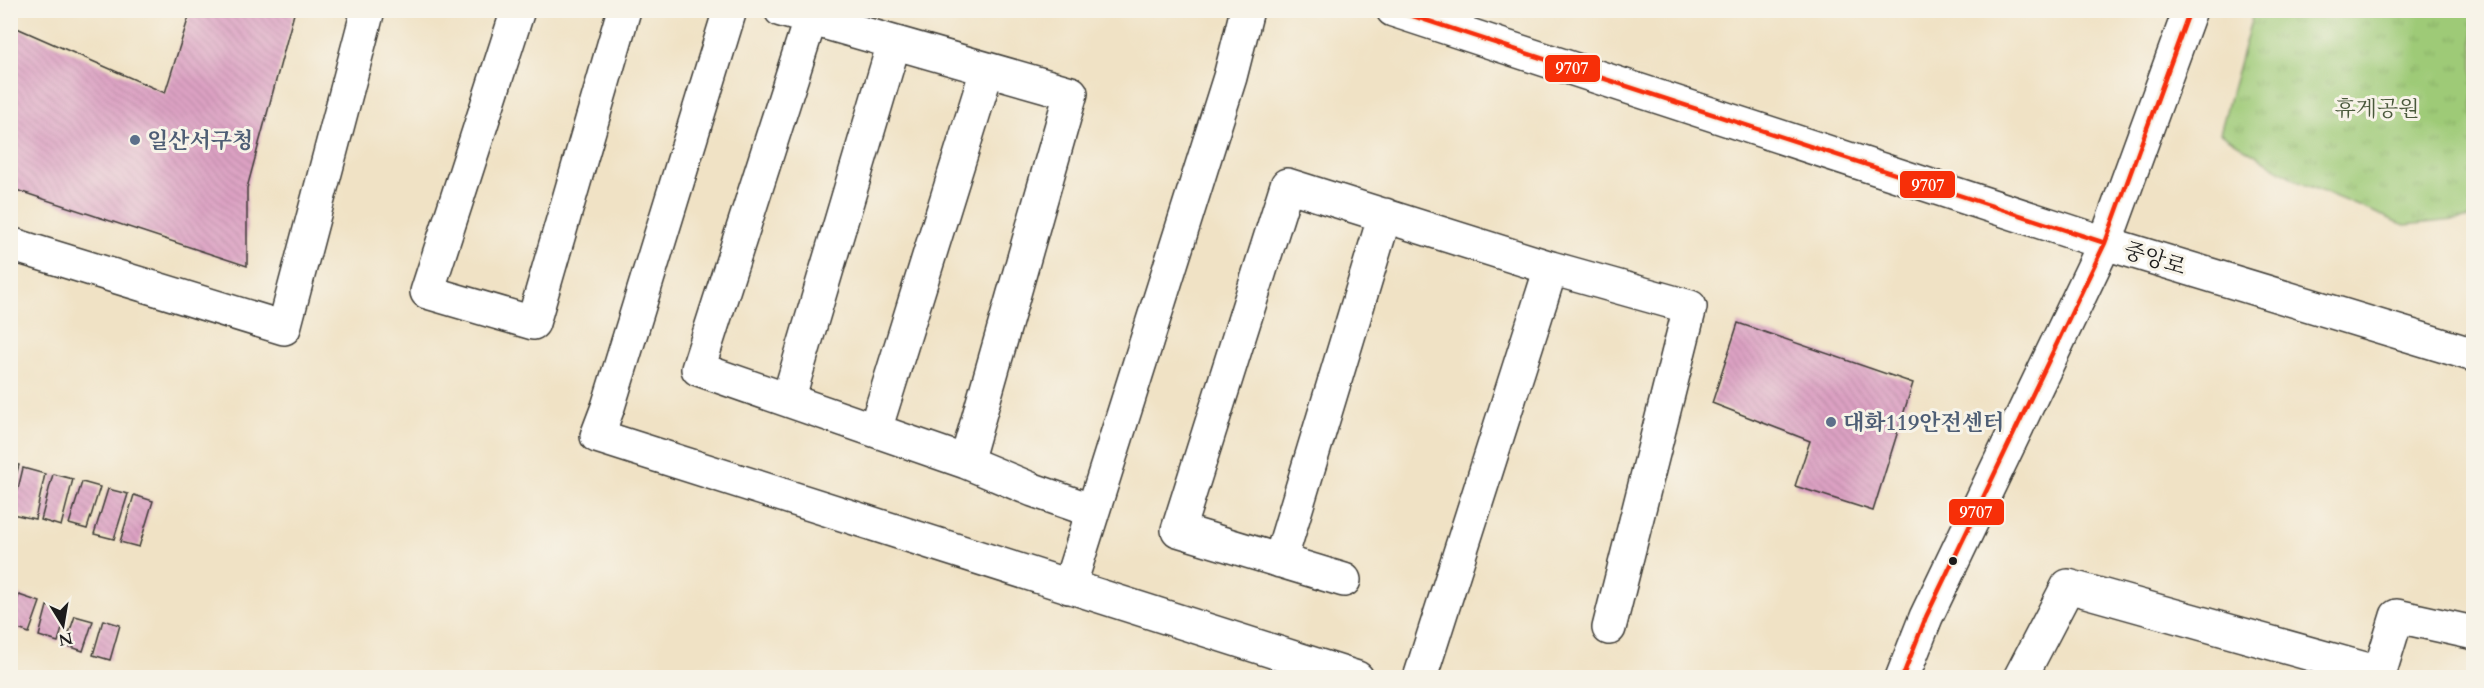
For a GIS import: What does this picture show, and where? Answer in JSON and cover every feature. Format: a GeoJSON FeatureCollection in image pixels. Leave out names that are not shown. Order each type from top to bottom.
{"type":"FeatureCollection","features":[{"type":"Feature","properties":{"kind":"street"},"geometry":{"type":"LineString","coordinates":[[10,244],[284,328],[368,10]]}},
{"type":"Feature","properties":{"kind":"street"},"geometry":{"type":"LineString","coordinates":[[518,10],[427,292],[533,324],[624,10]]}},
{"type":"Feature","properties":{"kind":"street"},"geometry":{"type":"LineString","coordinates":[[730,10],[608,407],[597,436],[1358,678]]}},
{"type":"Feature","properties":{"kind":"street"},"geometry":{"type":"LineString","coordinates":[[1069,587],[1230,77],[1247,10]]}},
{"type":"Feature","properties":{"kind":"street","name":"중앙로"},"geometry":{"type":"LineString","coordinates":[[1393,10],[2105,243],[2474,355]]}},
{"type":"Feature","properties":{"kind":"street"},"geometry":{"type":"LineString","coordinates":[[1902,678],[1926,617],[2105,243],[2190,10]]}},
{"type":"Feature","properties":{"kind":"street"},"geometry":{"type":"LineString","coordinates":[[966,462],[1071,93],[795,15],[698,369],[966,462],[1033,490],[1093,511]]}},
{"type":"Feature","properties":{"kind":"street"},"geometry":{"type":"LineString","coordinates":[[788,400],[894,44]]}},
{"type":"Feature","properties":{"kind":"street"},"geometry":{"type":"LineString","coordinates":[[875,430],[987,70]]}},
{"type":"Feature","properties":{"kind":"street"},"geometry":{"type":"LineString","coordinates":[[1344,580],[1178,530],[1287,184],[1551,268],[1690,307],[1609,628]]}},
{"type":"Feature","properties":{"kind":"street"},"geometry":{"type":"LineString","coordinates":[[1280,561],[1385,215]]}},
{"type":"Feature","properties":{"kind":"street"},"geometry":{"type":"LineString","coordinates":[[1420,678],[1551,268]]}},
{"type":"Feature","properties":{"kind":"street"},"geometry":{"type":"LineString","coordinates":[[2026,676],[2068,586],[2379,675],[2397,616],[2474,633]]}},
{"type":"Feature","properties":{"kind":"green space","name":"휴게공원"},"geometry":{"type":"Polygon","coordinates":[[[2254,10],[2473,11],[2473,218],[2405,225],[2299,182],[2220,133],[2254,10]]]}},
{"type":"Feature","properties":{"kind":"building","name":"일산서구청"},"geometry":{"type":"Polygon","coordinates":[[[191,10],[295,10],[247,188],[247,266],[10,188],[10,25],[165,93],[191,10]]]}},
{"type":"Feature","properties":{"kind":"building","name":"대화119안전센터"},"geometry":{"type":"Polygon","coordinates":[[[1738,323],[1913,383],[1873,511],[1795,486],[1810,441],[1712,403],[1738,323]]]}},
{"type":"Feature","properties":{"kind":"building"},"geometry":{"type":"Polygon","coordinates":[[[10,463],[19,465],[11,492],[10,492],[10,463]]]}},
{"type":"Feature","properties":{"kind":"building"},"geometry":{"type":"Polygon","coordinates":[[[23,468],[45,474],[35,519],[12,514],[23,468]]]}},
{"type":"Feature","properties":{"kind":"building"},"geometry":{"type":"Polygon","coordinates":[[[53,474],[73,479],[61,526],[41,520],[53,474]]]}},
{"type":"Feature","properties":{"kind":"building"},"geometry":{"type":"Polygon","coordinates":[[[82,482],[100,487],[87,529],[69,524],[82,482]]]}},
{"type":"Feature","properties":{"kind":"building"},"geometry":{"type":"Polygon","coordinates":[[[108,489],[128,494],[114,539],[94,534],[108,489]]]}},
{"type":"Feature","properties":{"kind":"building"},"geometry":{"type":"Polygon","coordinates":[[[134,495],[153,501],[139,547],[120,542],[134,495]]]}},
{"type":"Feature","properties":{"kind":"building"},"geometry":{"type":"Polygon","coordinates":[[[19,595],[40,602],[29,633],[10,626],[10,619],[19,595]]]}},
{"type":"Feature","properties":{"kind":"building"},"geometry":{"type":"Polygon","coordinates":[[[47,606],[67,612],[58,642],[39,636],[47,606]]]}},
{"type":"Feature","properties":{"kind":"building"},"geometry":{"type":"Polygon","coordinates":[[[75,616],[93,621],[83,651],[65,645],[75,616]]]}},
{"type":"Feature","properties":{"kind":"building"},"geometry":{"type":"Polygon","coordinates":[[[103,620],[120,625],[110,660],[93,655],[103,620]]]}},
{"type":"Feature","properties":{"kind":"transit line","name":"9707"},"geometry":{"type":"LineString","coordinates":[[1395,10],[2105,243]]}},
{"type":"Feature","properties":{"kind":"transit line","name":"9707"},"geometry":{"type":"LineString","coordinates":[[1902,678],[1926,617],[2105,243],[2190,10]]}},
{"type":"Feature","properties":{"kind":"place","name":"일산서구청"},"geometry":{"type":"Point","coordinates":[135,140]}},
{"type":"Feature","properties":{"kind":"place","name":"대화119안전센터"},"geometry":{"type":"Point","coordinates":[1831,422]}}]}
